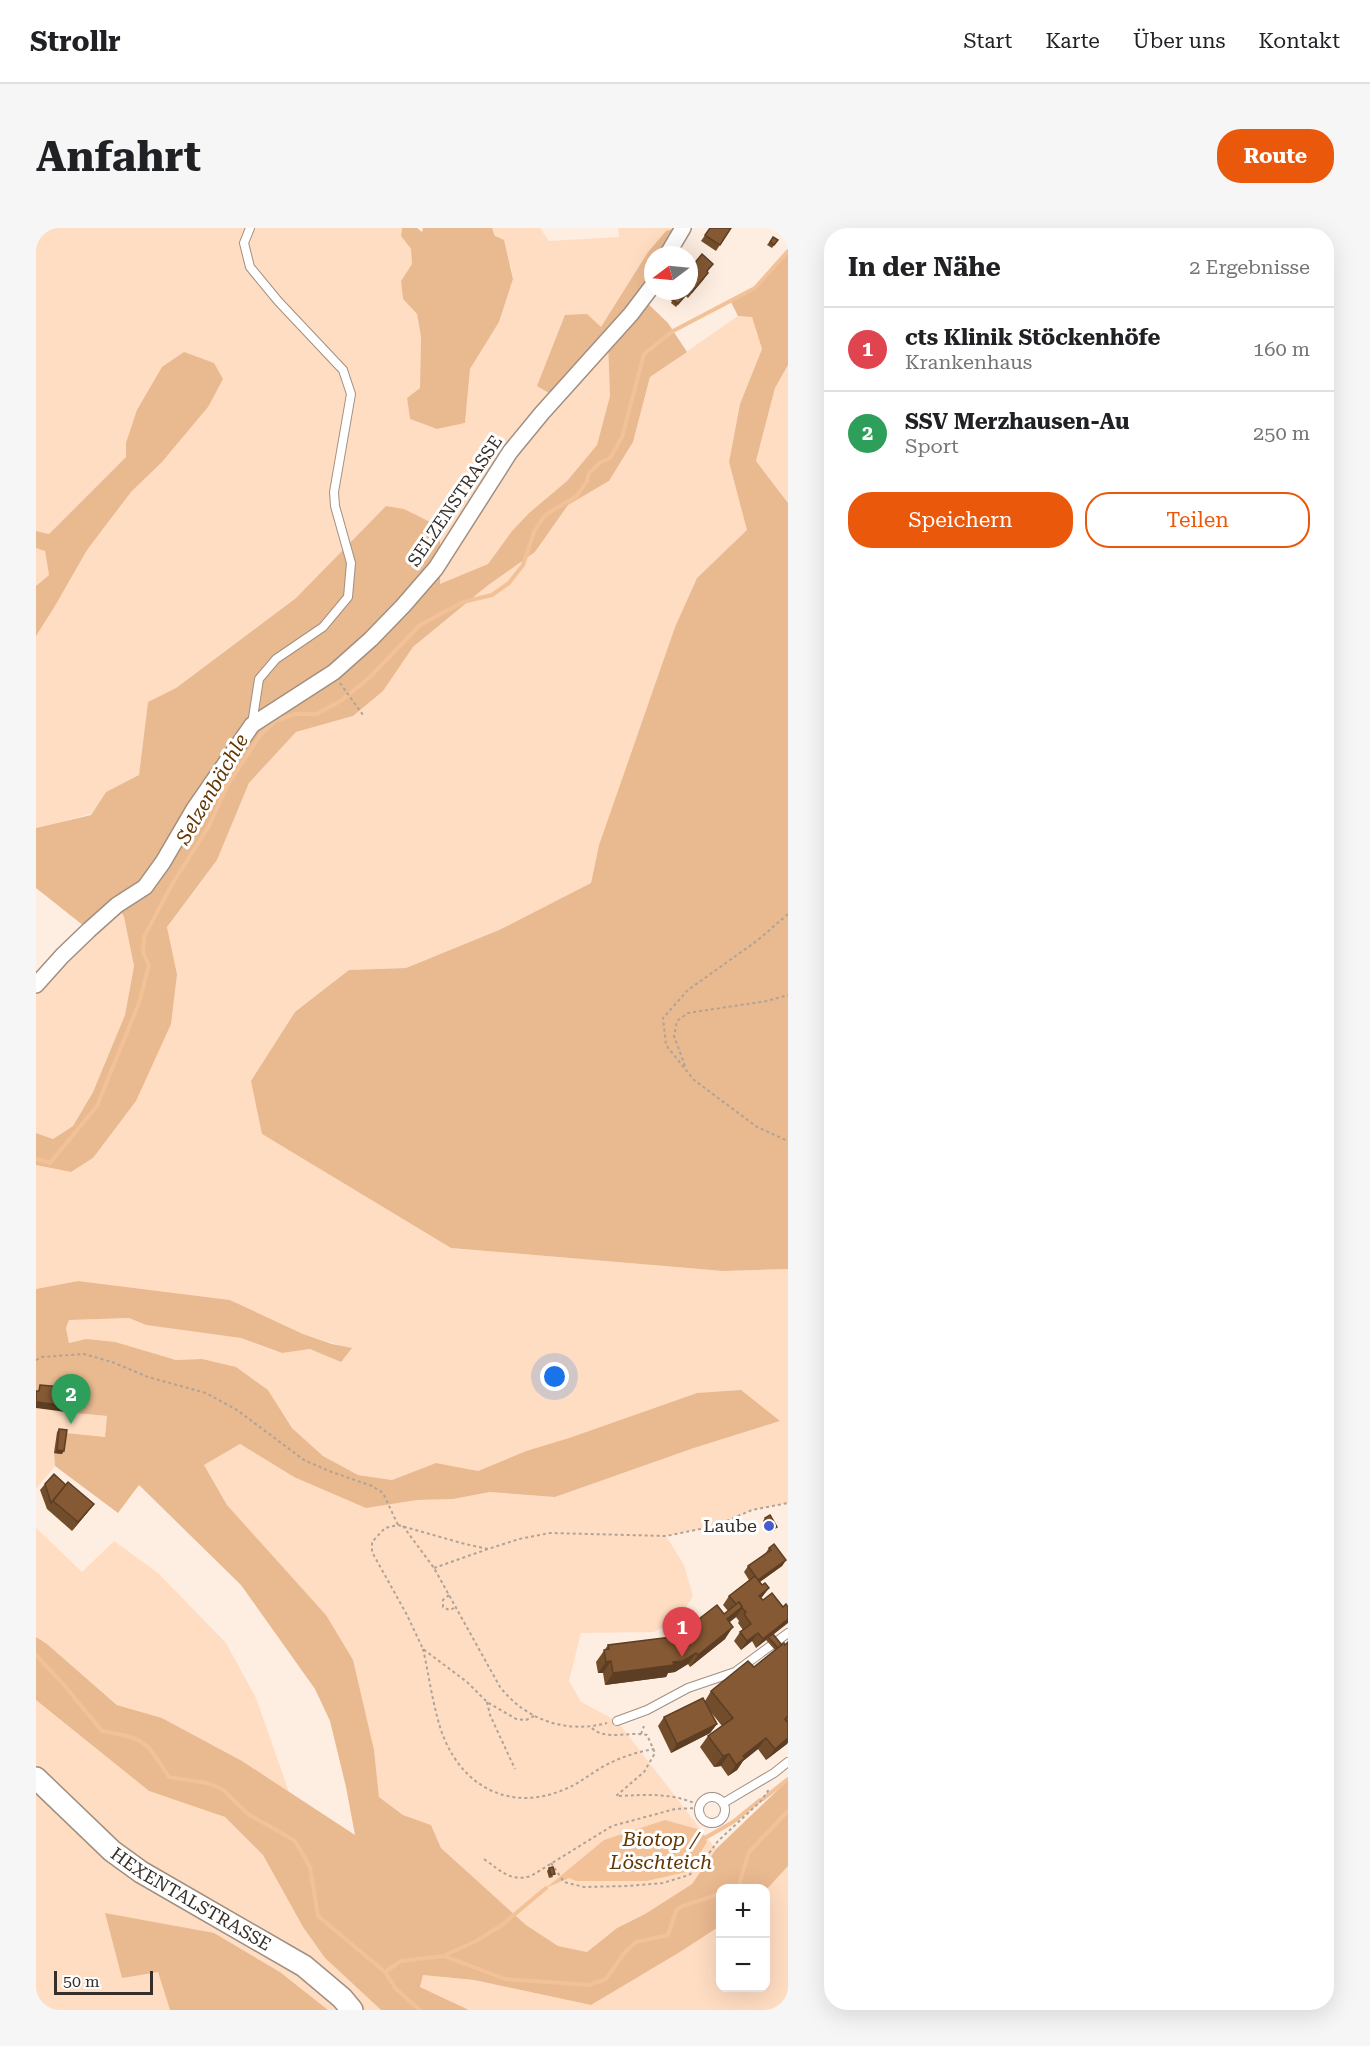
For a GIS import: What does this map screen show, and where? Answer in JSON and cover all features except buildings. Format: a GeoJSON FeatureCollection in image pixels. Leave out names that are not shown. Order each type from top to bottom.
{"type":"FeatureCollection","features":[{"type":"Feature","properties":{"kind":"main road","name":"HEXENTALSTRASSE"},"geometry":{"type":"LineString","coordinates":[[36,1778],[112,1851],[158,1882],[304,1966],[342,1998],[352,2010]]}},
{"type":"Feature","properties":{"kind":"street"},"geometry":{"type":"LineString","coordinates":[[673,246],[683,228]]}},
{"type":"Feature","properties":{"kind":"street","name":"SELZENSTRASSE"},"geometry":{"type":"LineString","coordinates":[[36,985],[62,956],[117,905],[146,887],[194,809],[252,725],[334,672],[372,639],[403,606],[436,568],[510,452],[644,297]]}},
{"type":"Feature","properties":{"kind":"lane"},"geometry":{"type":"LineString","coordinates":[[250,228],[244,243],[250,267],[278,301],[343,370],[351,394],[334,492],[335,506],[351,563],[348,597],[323,627],[276,659],[258,679],[252,725]]}},
{"type":"Feature","properties":{"kind":"lane"},"geometry":{"type":"LineString","coordinates":[[617,1721],[647,1710],[688,1688],[735,1672],[788,1633]]}},
{"type":"Feature","properties":{"kind":"lane"},"geometry":{"type":"LineString","coordinates":[[725,1802],[788,1762]]}},
{"type":"Feature","properties":{"kind":"lane"},"geometry":{"type":"LineString","coordinates":[[709,1797],[716,1797],[725,1802],[724,1814],[716,1822],[704,1821],[700,1816],[699,1806],[709,1797]]}},
{"type":"Feature","properties":{"kind":"path"},"geometry":{"type":"LineString","coordinates":[[341,684],[363,715]]}},
{"type":"Feature","properties":{"kind":"path"},"geometry":{"type":"LineString","coordinates":[[788,914],[758,940],[688,990],[663,1018],[666,1045],[694,1080],[757,1127],[788,1141]]}},
{"type":"Feature","properties":{"kind":"path"},"geometry":{"type":"LineString","coordinates":[[686,1068],[674,1036],[677,1021],[688,1013],[767,1001],[788,995]]}},
{"type":"Feature","properties":{"kind":"path"},"geometry":{"type":"LineString","coordinates":[[36,1360],[42,1357],[84,1354],[112,1362],[148,1377],[206,1393],[237,1410],[304,1460],[372,1486],[383,1493],[398,1525]]}},
{"type":"Feature","properties":{"kind":"path"},"geometry":{"type":"LineString","coordinates":[[434,1568],[519,1539],[549,1533],[666,1536],[715,1526],[752,1510],[788,1503]]}},
{"type":"Feature","properties":{"kind":"path"},"geometry":{"type":"LineString","coordinates":[[488,1549],[398,1525],[385,1528],[372,1542],[372,1552],[423,1649],[444,1738],[466,1772],[484,1787],[498,1794],[516,1798],[531,1798],[560,1792],[587,1779],[606,1765],[636,1752],[654,1749]]}},
{"type":"Feature","properties":{"kind":"path"},"geometry":{"type":"LineString","coordinates":[[403,1526],[434,1568],[500,1687],[509,1698],[534,1716],[561,1726],[591,1728],[617,1721]]}},
{"type":"Feature","properties":{"kind":"path"},"geometry":{"type":"LineString","coordinates":[[449,1595],[443,1600],[443,1607],[449,1610],[457,1607]]}},
{"type":"Feature","properties":{"kind":"path"},"geometry":{"type":"LineString","coordinates":[[423,1649],[467,1682],[487,1702],[516,1719],[526,1720],[534,1716]]}},
{"type":"Feature","properties":{"kind":"path"},"geometry":{"type":"LineString","coordinates":[[487,1702],[490,1715],[515,1769]]}},
{"type":"Feature","properties":{"kind":"path"},"geometry":{"type":"LineString","coordinates":[[641,1734],[644,1726]]}},
{"type":"Feature","properties":{"kind":"path"},"geometry":{"type":"LineString","coordinates":[[591,1728],[603,1735],[641,1734],[647,1736],[654,1749],[655,1753],[644,1772],[616,1796],[656,1794],[679,1796],[699,1806]]}},
{"type":"Feature","properties":{"kind":"path"},"geometry":{"type":"LineString","coordinates":[[551,1863],[564,1882],[584,1887],[663,1883],[689,1875],[699,1867],[718,1841],[761,1802],[770,1788],[774,1773]]}},
{"type":"Feature","properties":{"kind":"path"},"geometry":{"type":"LineString","coordinates":[[484,1860],[508,1876],[520,1879],[531,1876],[612,1826],[675,1809],[699,1806]]}},
{"type":"Feature","properties":{"kind":"shaded area"},"geometry":{"type":"Polygon","coordinates":[[[36,228],[402,228],[401,236],[411,249],[412,264],[401,281],[403,299],[417,314],[421,337],[420,388],[407,398],[410,419],[437,429],[465,423],[470,369],[499,322],[513,279],[511,267],[492,228],[540,228],[549,241],[619,237],[618,228],[676,228],[655,246],[644,246],[644,258],[601,328],[609,339],[610,396],[597,445],[567,481],[529,513],[512,531],[488,564],[440,585],[386,506],[296,598],[176,688],[148,702],[139,775],[106,792],[91,814],[36,828],[36,636],[87,550],[131,492],[162,462],[208,407],[126,443],[126,457],[49,534],[36,531],[36,228]]]}},
{"type":"Feature","properties":{"kind":"shaded area"},"geometry":{"type":"Polygon","coordinates":[[[402,228],[417,228],[422,232],[423,228],[492,228],[495,236],[504,240],[513,279],[499,322],[470,369],[465,423],[437,429],[410,419],[407,398],[420,388],[421,337],[417,314],[403,299],[401,281],[412,264],[411,249],[401,236],[402,228]]]}},
{"type":"Feature","properties":{"kind":"shaded area"},"geometry":{"type":"Polygon","coordinates":[[[676,228],[670,246],[653,246],[666,231],[676,228]]]}},
{"type":"Feature","properties":{"kind":"shaded area"},"geometry":{"type":"Polygon","coordinates":[[[788,251],[788,365],[775,388],[756,461],[788,503],[788,1269],[723,1271],[451,1248],[262,1134],[251,1081],[295,1012],[349,970],[406,968],[499,930],[591,883],[599,845],[675,627],[697,578],[747,530],[729,462],[740,404],[762,349],[752,317],[738,316],[731,302],[755,288],[788,251]]]}},
{"type":"Feature","properties":{"kind":"shaded area"},"geometry":{"type":"Polygon","coordinates":[[[644,258],[643,299],[668,323],[687,352],[650,377],[633,442],[609,481],[568,505],[535,552],[487,586],[413,647],[383,691],[353,716],[296,732],[249,783],[217,860],[167,927],[177,974],[171,1024],[136,1101],[93,1158],[71,1172],[36,1165],[36,1133],[53,1139],[73,1126],[93,1092],[125,1015],[134,966],[124,917],[118,905],[89,930],[36,888],[36,828],[91,815],[106,792],[139,775],[148,702],[176,688],[296,598],[386,506],[404,509],[440,527],[440,584],[488,564],[512,531],[529,513],[567,481],[597,445],[610,396],[608,340],[556,397],[537,386],[565,315],[587,314],[601,327],[644,258]]]}},
{"type":"Feature","properties":{"kind":"shaded area"},"geometry":{"type":"Polygon","coordinates":[[[738,316],[752,317],[762,349],[740,404],[729,462],[748,530],[697,578],[675,627],[599,845],[591,883],[499,930],[406,968],[349,970],[262,1134],[451,1248],[723,1271],[788,1269],[788,1503],[752,1510],[715,1526],[666,1536],[684,1565],[693,1596],[679,1618],[654,1632],[581,1633],[569,1681],[581,1702],[617,1721],[716,1849],[692,1884],[645,1914],[617,1928],[587,1952],[558,1946],[526,1925],[441,1848],[431,1825],[403,1815],[379,1797],[374,1750],[326,1615],[227,1505],[204,1465],[240,1444],[294,1477],[417,1500],[453,1499],[490,1492],[555,1497],[694,1448],[780,1421],[697,1393],[526,1451],[478,1471],[436,1463],[392,1480],[358,1475],[323,1456],[292,1428],[268,1390],[202,1359],[177,1360],[86,1339],[69,1343],[66,1328],[69,1320],[129,1318],[146,1325],[241,1338],[281,1353],[310,1349],[341,1361],[351,1349],[303,1334],[230,1300],[78,1281],[36,1289],[36,1165],[71,1172],[93,1158],[177,974],[167,927],[217,860],[249,783],[296,732],[353,716],[383,691],[413,647],[487,586],[535,552],[568,505],[609,481],[633,442],[650,377],[738,316]]]}},
{"type":"Feature","properties":{"kind":"shaded area"},"geometry":{"type":"Polygon","coordinates":[[[184,352],[214,363],[223,379],[208,407],[162,462],[131,492],[87,550],[36,636],[36,586],[49,575],[45,551],[36,548],[36,531],[49,534],[126,457],[126,443],[137,410],[162,367],[184,352]]]}},
{"type":"Feature","properties":{"kind":"shaded area"},"geometry":{"type":"Polygon","coordinates":[[[788,365],[788,503],[756,461],[775,388],[788,365]]]}},
{"type":"Feature","properties":{"kind":"shaded area"},"geometry":{"type":"Polygon","coordinates":[[[36,548],[45,551],[49,575],[36,586],[36,548]]]}},
{"type":"Feature","properties":{"kind":"shaded area"},"geometry":{"type":"Polygon","coordinates":[[[117,905],[124,917],[134,966],[125,1015],[93,1092],[73,1126],[53,1139],[36,1133],[36,985],[117,905]]]}},
{"type":"Feature","properties":{"kind":"shaded area"},"geometry":{"type":"Polygon","coordinates":[[[78,1281],[230,1300],[303,1334],[352,1348],[341,1362],[310,1349],[282,1353],[241,1338],[146,1325],[129,1318],[69,1320],[66,1328],[69,1343],[86,1339],[115,1342],[176,1360],[202,1359],[236,1367],[268,1390],[292,1428],[323,1456],[358,1475],[392,1480],[436,1463],[478,1471],[526,1451],[697,1393],[741,1390],[780,1421],[694,1448],[555,1497],[490,1492],[453,1499],[417,1500],[366,1508],[294,1477],[240,1444],[204,1465],[227,1505],[326,1615],[353,1660],[374,1750],[379,1797],[403,1815],[431,1825],[441,1848],[526,1925],[558,1946],[587,1952],[617,1928],[645,1914],[692,1884],[716,1849],[788,1780],[788,1866],[770,1886],[716,1884],[716,1929],[591,2005],[474,1980],[423,1975],[420,1987],[469,2010],[381,2010],[325,1958],[303,1927],[263,1855],[225,1817],[149,1791],[36,1700],[36,1637],[117,1705],[162,1718],[242,1761],[355,1835],[330,1721],[315,1689],[241,1585],[139,1485],[118,1513],[55,1466],[54,1453],[65,1433],[105,1437],[107,1416],[66,1412],[68,1394],[36,1391],[36,1289],[78,1281]]]}},
{"type":"Feature","properties":{"kind":"shaded area"},"geometry":{"type":"Polygon","coordinates":[[[36,1408],[107,1416],[105,1437],[54,1453],[55,1466],[36,1489],[36,1408]]]}},
{"type":"Feature","properties":{"kind":"shaded area"},"geometry":{"type":"Polygon","coordinates":[[[36,1528],[82,1572],[114,1541],[158,1573],[226,1643],[256,1698],[289,1792],[242,1761],[162,1718],[118,1705],[36,1637],[36,1528]]]}},
{"type":"Feature","properties":{"kind":"shaded area"},"geometry":{"type":"Polygon","coordinates":[[[36,1700],[149,1791],[225,1817],[263,1855],[303,1927],[325,1958],[381,2010],[328,2010],[280,1972],[214,1933],[158,1972],[170,2010],[36,2010],[36,1700]]]}},
{"type":"Feature","properties":{"kind":"shaded area"},"geometry":{"type":"Polygon","coordinates":[[[788,1866],[788,2010],[469,2010],[420,1987],[423,1975],[474,1980],[591,2005],[716,1929],[716,1992],[770,1992],[770,1886],[788,1866]]]}},
{"type":"Feature","properties":{"kind":"shaded area"},"geometry":{"type":"Polygon","coordinates":[[[105,1913],[214,1933],[280,1972],[328,2010],[170,2010],[158,1972],[122,1978],[105,1913]]]}},
{"type":"Feature","properties":{"kind":"water","name":"Biotop / Löschteich"},"geometry":{"type":"Polygon","coordinates":[[[665,1820],[701,1830],[707,1842],[691,1868],[686,1872],[647,1881],[576,1881],[569,1878],[546,1888],[604,1840],[665,1820]]]}},
{"type":"Feature","properties":{"kind":"waterway","name":"Selzenbächle"},"geometry":{"type":"LineString","coordinates":[[36,1159],[50,1163],[97,1106],[139,1003],[149,965],[143,953],[144,937],[171,886],[209,826],[227,786],[261,734],[275,721],[295,714],[317,714],[342,700],[369,678],[420,625],[463,602],[492,595],[509,583],[523,565],[534,532],[545,515],[577,496],[587,481],[589,473],[601,462],[610,458],[622,437],[644,354],[673,331],[755,288],[788,251]]}},
{"type":"Feature","properties":{"kind":"waterway"},"geometry":{"type":"LineString","coordinates":[[36,1655],[102,1731],[137,1739],[155,1755],[169,1777],[207,1783],[222,1789],[248,1814],[295,1841],[310,1867],[318,1916],[385,1972],[401,1961],[444,1956],[505,1979],[589,1985],[606,1979],[625,1952],[636,1942],[668,1935],[676,1911],[682,1906],[716,1895]]}},
{"type":"Feature","properties":{"kind":"waterway"},"geometry":{"type":"LineString","coordinates":[[763,1799],[788,1779]]}},
{"type":"Feature","properties":{"kind":"waterway"},"geometry":{"type":"LineString","coordinates":[[705,1838],[733,1822],[760,1800]]}},
{"type":"Feature","properties":{"kind":"waterway"},"geometry":{"type":"LineString","coordinates":[[739,1884],[749,1852],[788,1811]]}},
{"type":"Feature","properties":{"kind":"waterway"},"geometry":{"type":"LineString","coordinates":[[445,1955],[476,1941],[502,1925],[546,1888]]}},
{"type":"Feature","properties":{"kind":"waterway"},"geometry":{"type":"LineString","coordinates":[[385,1972],[396,1989],[420,2010]]}},
{"type":"Feature","properties":{"kind":"place","name":"SSV Merzhausen-Au"},"geometry":{"type":"Point","coordinates":[71,1424]}},
{"type":"Feature","properties":{"kind":"place","name":"Laube"},"geometry":{"type":"Point","coordinates":[769,1526]}},
{"type":"Feature","properties":{"kind":"place","name":"cts Klinik Stöckenhöfe"},"geometry":{"type":"Point","coordinates":[682,1657]}}]}
